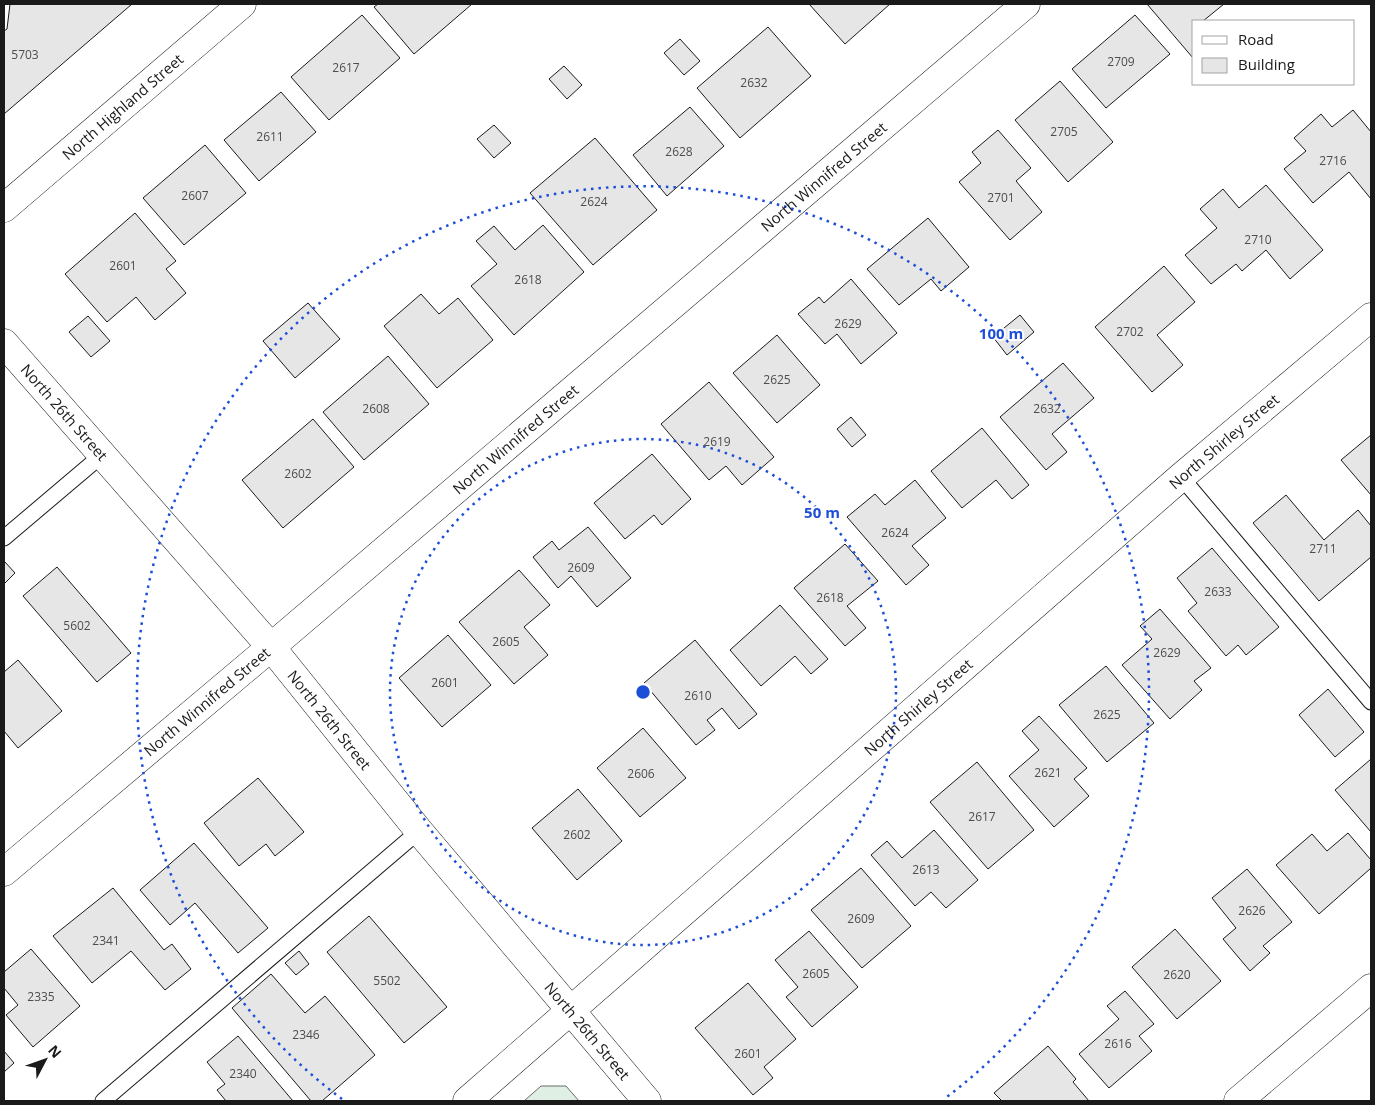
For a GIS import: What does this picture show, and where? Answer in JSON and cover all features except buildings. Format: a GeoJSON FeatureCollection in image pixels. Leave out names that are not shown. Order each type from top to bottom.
{"type":"FeatureCollection","features":[{"type":"Feature","properties":{"kind":"street","name":"North Highland Street"},"geometry":{"type":"LineString","coordinates":[[4,208],[242,4]]}},
{"type":"Feature","properties":{"kind":"street","name":"North Winnifred Street"},"geometry":{"type":"LineString","coordinates":[[4,872],[1026,4]]}},
{"type":"Feature","properties":{"kind":"street","name":"North Shirley Street"},"geometry":{"type":"LineString","coordinates":[[467,1101],[1181,477],[1371,316]]}},
{"type":"Feature","properties":{"kind":"street","name":"North 26th Street"},"geometry":{"type":"LineString","coordinates":[[4,343],[271,647],[419,831],[647,1101]]}},
{"type":"Feature","properties":{"kind":"street"},"geometry":{"type":"LineString","coordinates":[[1238,1101],[1371,988]]}},
{"type":"Feature","properties":{"kind":"lane"},"geometry":{"type":"LineString","coordinates":[[4,538],[102,455]]}},
{"type":"Feature","properties":{"kind":"lane"},"geometry":{"type":"LineString","coordinates":[[1181,477],[1371,702]]}},
{"type":"Feature","properties":{"kind":"lane"},"geometry":{"type":"LineString","coordinates":[[103,1101],[419,831]]}},
{"type":"Feature","properties":{"kind":"green space"},"geometry":{"type":"Polygon","coordinates":[[[541,1086],[566,1086],[579,1101],[524,1101],[541,1086]]]}}]}
